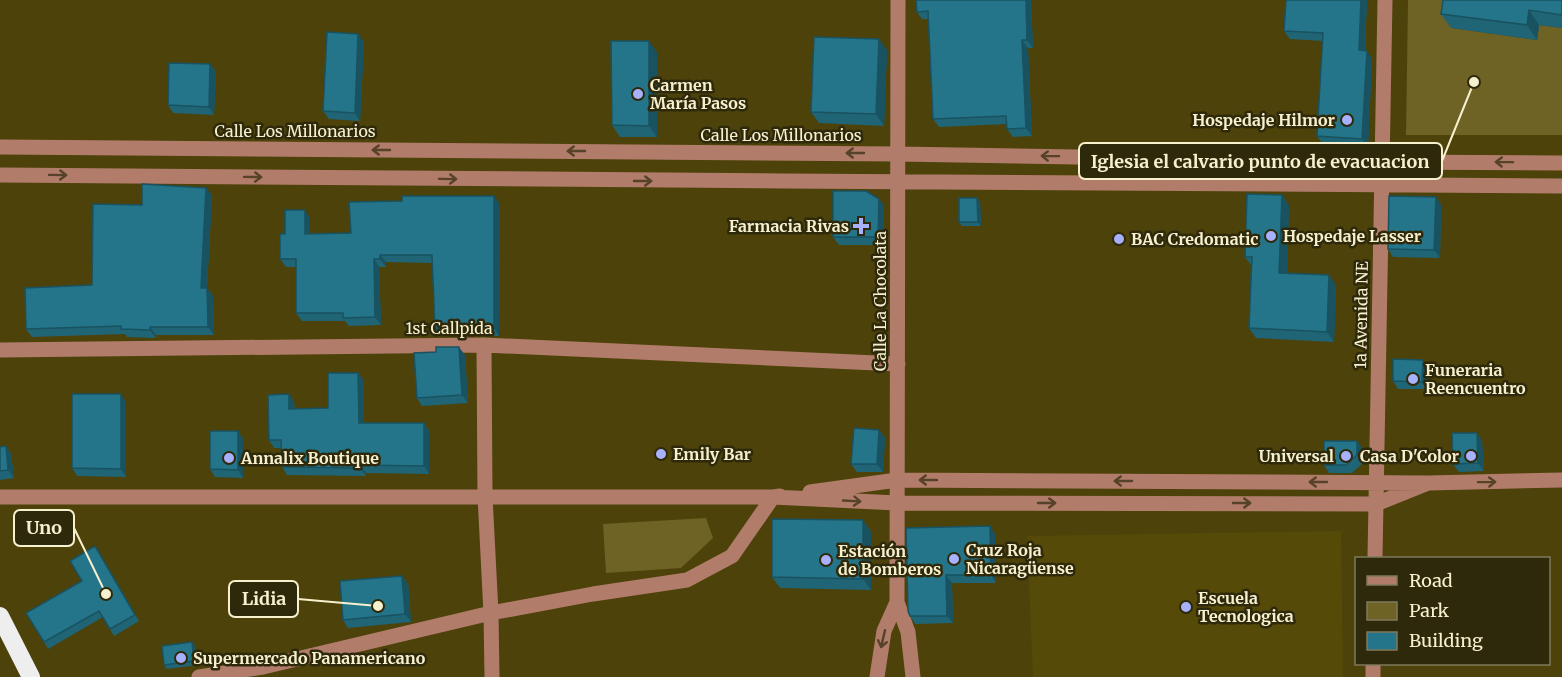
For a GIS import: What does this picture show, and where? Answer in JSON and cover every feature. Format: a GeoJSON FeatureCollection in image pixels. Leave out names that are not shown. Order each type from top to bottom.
{"type":"FeatureCollection","features":[{"type":"Feature","properties":{"kind":"highway"},"geometry":{"type":"LineString","coordinates":[[0,616],[31,677]]}},
{"type":"Feature","properties":{"kind":"street","name":"Calle La Chocolata"},"geometry":{"type":"LineString","coordinates":[[898,0],[897,602],[908,632],[913,677]]}},
{"type":"Feature","properties":{"kind":"street","name":"1a Avenida NE"},"geometry":{"type":"LineString","coordinates":[[1375,557],[1385,0]]}},
{"type":"Feature","properties":{"kind":"street","name":"Calle Los Millonarios"},"geometry":{"type":"LineString","coordinates":[[0,147],[898,154],[1562,163]]}},
{"type":"Feature","properties":{"kind":"street"},"geometry":{"type":"LineString","coordinates":[[0,175],[1562,186]]}},
{"type":"Feature","properties":{"kind":"street"},"geometry":{"type":"LineString","coordinates":[[484,345],[485,496],[492,677]]}},
{"type":"Feature","properties":{"kind":"street","name":"1st Callpida"},"geometry":{"type":"LineString","coordinates":[[0,350],[484,345],[898,364]]}},
{"type":"Feature","properties":{"kind":"street"},"geometry":{"type":"LineString","coordinates":[[199,677],[263,667],[491,613],[593,594],[687,580],[732,556],[773,497],[897,480],[1428,483],[1562,480]]}},
{"type":"Feature","properties":{"kind":"street"},"geometry":{"type":"LineString","coordinates":[[0,497],[773,497],[897,503],[1376,504],[1428,483]]}},
{"type":"Feature","properties":{"kind":"street","name":"Calle La Chocolata"},"geometry":{"type":"LineString","coordinates":[[877,677],[884,631],[897,602]]}},
{"type":"Feature","properties":{"kind":"shaded area","name":"Escuela Tecnologica"},"geometry":{"type":"Polygon","coordinates":[[[1341,531],[1343,677],[1033,677],[1027,536],[1341,531]]]}},
{"type":"Feature","properties":{"kind":"green space"},"geometry":{"type":"Polygon","coordinates":[[[1408,0],[1455,0],[1452,28],[1537,40],[1539,25],[1562,28],[1562,135],[1406,135],[1408,0]]]}},
{"type":"Feature","properties":{"kind":"green space"},"geometry":{"type":"Polygon","coordinates":[[[706,518],[713,538],[681,568],[606,573],[603,524],[706,518]]]}},
{"type":"Feature","properties":{"kind":"building"},"geometry":{"type":"Polygon","coordinates":[[[916,0],[1026,0],[1027,40],[1022,40],[1026,128],[1007,129],[1006,116],[933,119],[928,11],[917,12],[916,0]]]}},
{"type":"Feature","properties":{"kind":"building"},"geometry":{"type":"Polygon","coordinates":[[[1286,0],[1361,0],[1359,50],[1367,51],[1362,139],[1317,136],[1323,33],[1284,31],[1286,0]]]}},
{"type":"Feature","properties":{"kind":"building"},"geometry":{"type":"Polygon","coordinates":[[[1443,0],[1562,0],[1562,15],[1529,10],[1527,25],[1441,14],[1443,0]]]}},
{"type":"Feature","properties":{"kind":"building"},"geometry":{"type":"Polygon","coordinates":[[[327,32],[358,34],[355,113],[323,111],[327,32]]]}},
{"type":"Feature","properties":{"kind":"building"},"geometry":{"type":"Polygon","coordinates":[[[814,37],[879,39],[876,114],[811,112],[814,37]]]}},
{"type":"Feature","properties":{"kind":"building","name":"Carmen María Pasos"},"geometry":{"type":"Polygon","coordinates":[[[611,41],[649,41],[649,126],[612,125],[611,41]]]}},
{"type":"Feature","properties":{"kind":"building"},"geometry":{"type":"Polygon","coordinates":[[[169,63],[210,64],[209,107],[168,105],[169,63]]]}},
{"type":"Feature","properties":{"kind":"building"},"geometry":{"type":"Polygon","coordinates":[[[142,184],[206,188],[201,288],[207,288],[208,327],[150,327],[150,330],[121,329],[121,326],[26,329],[25,288],[92,285],[93,204],[142,205],[142,184]]]}},
{"type":"Feature","properties":{"kind":"building","name":"Farmacia Rivas"},"geometry":{"type":"Polygon","coordinates":[[[833,191],[866,191],[879,199],[878,237],[833,237],[833,191]]]}},
{"type":"Feature","properties":{"kind":"building"},"geometry":{"type":"Polygon","coordinates":[[[1247,194],[1282,195],[1279,273],[1329,275],[1327,332],[1249,328],[1252,257],[1245,257],[1247,194]]]}},
{"type":"Feature","properties":{"kind":"building"},"geometry":{"type":"Polygon","coordinates":[[[402,196],[494,196],[494,328],[435,328],[432,255],[380,255],[380,259],[374,259],[375,317],[343,318],[343,313],[296,313],[296,259],[280,259],[280,234],[285,234],[285,210],[305,210],[305,234],[351,233],[349,202],[402,201],[402,196]]]}},
{"type":"Feature","properties":{"kind":"building"},"geometry":{"type":"Polygon","coordinates":[[[1389,196],[1436,197],[1434,250],[1388,249],[1389,196]]]}},
{"type":"Feature","properties":{"kind":"building"},"geometry":{"type":"Polygon","coordinates":[[[959,198],[977,198],[978,222],[959,222],[959,198]]]}},
{"type":"Feature","properties":{"kind":"building"},"geometry":{"type":"Polygon","coordinates":[[[436,347],[459,347],[462,395],[417,398],[414,353],[436,352],[436,347]]]}},
{"type":"Feature","properties":{"kind":"building"},"geometry":{"type":"Polygon","coordinates":[[[1393,359],[1423,360],[1422,382],[1393,381],[1393,359]]]}},
{"type":"Feature","properties":{"kind":"building"},"geometry":{"type":"Polygon","coordinates":[[[328,373],[358,373],[359,423],[424,423],[424,466],[282,467],[281,440],[269,440],[268,395],[289,394],[289,409],[328,408],[328,373]]]}},
{"type":"Feature","properties":{"kind":"building"},"geometry":{"type":"Polygon","coordinates":[[[72,394],[121,394],[121,469],[72,468],[72,394]]]}},
{"type":"Feature","properties":{"kind":"building"},"geometry":{"type":"Polygon","coordinates":[[[854,428],[879,430],[877,464],[851,464],[854,428]]]}},
{"type":"Feature","properties":{"kind":"building","name":"Annalix Boutique"},"geometry":{"type":"Polygon","coordinates":[[[210,431],[238,431],[238,470],[210,469],[210,431]]]}},
{"type":"Feature","properties":{"kind":"building"},"geometry":{"type":"Polygon","coordinates":[[[1452,433],[1477,433],[1478,463],[1453,464],[1452,433]]]}},
{"type":"Feature","properties":{"kind":"building"},"geometry":{"type":"Polygon","coordinates":[[[1324,441],[1357,441],[1357,455],[1346,465],[1324,465],[1324,441]]]}},
{"type":"Feature","properties":{"kind":"building"},"geometry":{"type":"Polygon","coordinates":[[[6,446],[8,470],[0,471],[0,447],[6,446]]]}},
{"type":"Feature","properties":{"kind":"building","name":"Estación de Bomberos"},"geometry":{"type":"Polygon","coordinates":[[[772,519],[863,520],[863,579],[772,577],[772,519]]]}},
{"type":"Feature","properties":{"kind":"building","name":"Cruz Roja Nicaragüense"},"geometry":{"type":"Polygon","coordinates":[[[990,526],[991,575],[946,575],[947,616],[910,616],[906,528],[990,526]]]}},
{"type":"Feature","properties":{"kind":"building"},"geometry":{"type":"Polygon","coordinates":[[[95,546],[135,615],[110,629],[99,611],[44,642],[26,613],[82,581],[70,561],[95,546]]]}},
{"type":"Feature","properties":{"kind":"building"},"geometry":{"type":"Polygon","coordinates":[[[402,576],[405,614],[343,620],[340,581],[402,576]]]}},
{"type":"Feature","properties":{"kind":"building","name":"Supermercado Panamericano"},"geometry":{"type":"Polygon","coordinates":[[[192,642],[194,661],[164,665],[162,646],[192,642]]]}},
{"type":"Feature","properties":{"kind":"place","name":"Iglesia el calvario punto de evacuacion"},"geometry":{"type":"Point","coordinates":[1474,82]}},
{"type":"Feature","properties":{"kind":"place","name":"Carmen María Pasos"},"geometry":{"type":"Point","coordinates":[638,94]}},
{"type":"Feature","properties":{"kind":"place","name":"Hospedaje Hilmor"},"geometry":{"type":"Point","coordinates":[1347,120]}},
{"type":"Feature","properties":{"kind":"place","name":"Farmacia Rivas"},"geometry":{"type":"Point","coordinates":[861,226]}},
{"type":"Feature","properties":{"kind":"place","name":"Hospedaje Lasser"},"geometry":{"type":"Point","coordinates":[1271,236]}},
{"type":"Feature","properties":{"kind":"place","name":"BAC Credomatic"},"geometry":{"type":"Point","coordinates":[1119,239]}},
{"type":"Feature","properties":{"kind":"place","name":"Funeraria Reencuentro"},"geometry":{"type":"Point","coordinates":[1413,379]}},
{"type":"Feature","properties":{"kind":"place","name":"Emily Bar"},"geometry":{"type":"Point","coordinates":[661,454]}},
{"type":"Feature","properties":{"kind":"place","name":"Universal"},"geometry":{"type":"Point","coordinates":[1346,456]}},
{"type":"Feature","properties":{"kind":"place","name":"Casa D'Color"},"geometry":{"type":"Point","coordinates":[1471,456]}},
{"type":"Feature","properties":{"kind":"place","name":"Annalix Boutique"},"geometry":{"type":"Point","coordinates":[229,458]}},
{"type":"Feature","properties":{"kind":"place","name":"Cruz Roja Nicaragüense"},"geometry":{"type":"Point","coordinates":[954,559]}},
{"type":"Feature","properties":{"kind":"place","name":"Estación de Bomberos"},"geometry":{"type":"Point","coordinates":[826,560]}},
{"type":"Feature","properties":{"kind":"place","name":"Uno"},"geometry":{"type":"Point","coordinates":[106,594]}},
{"type":"Feature","properties":{"kind":"place","name":"Lidia"},"geometry":{"type":"Point","coordinates":[378,606]}},
{"type":"Feature","properties":{"kind":"place","name":"Escuela Tecnologica"},"geometry":{"type":"Point","coordinates":[1186,607]}},
{"type":"Feature","properties":{"kind":"place","name":"Supermercado Panamericano"},"geometry":{"type":"Point","coordinates":[181,658]}}]}
